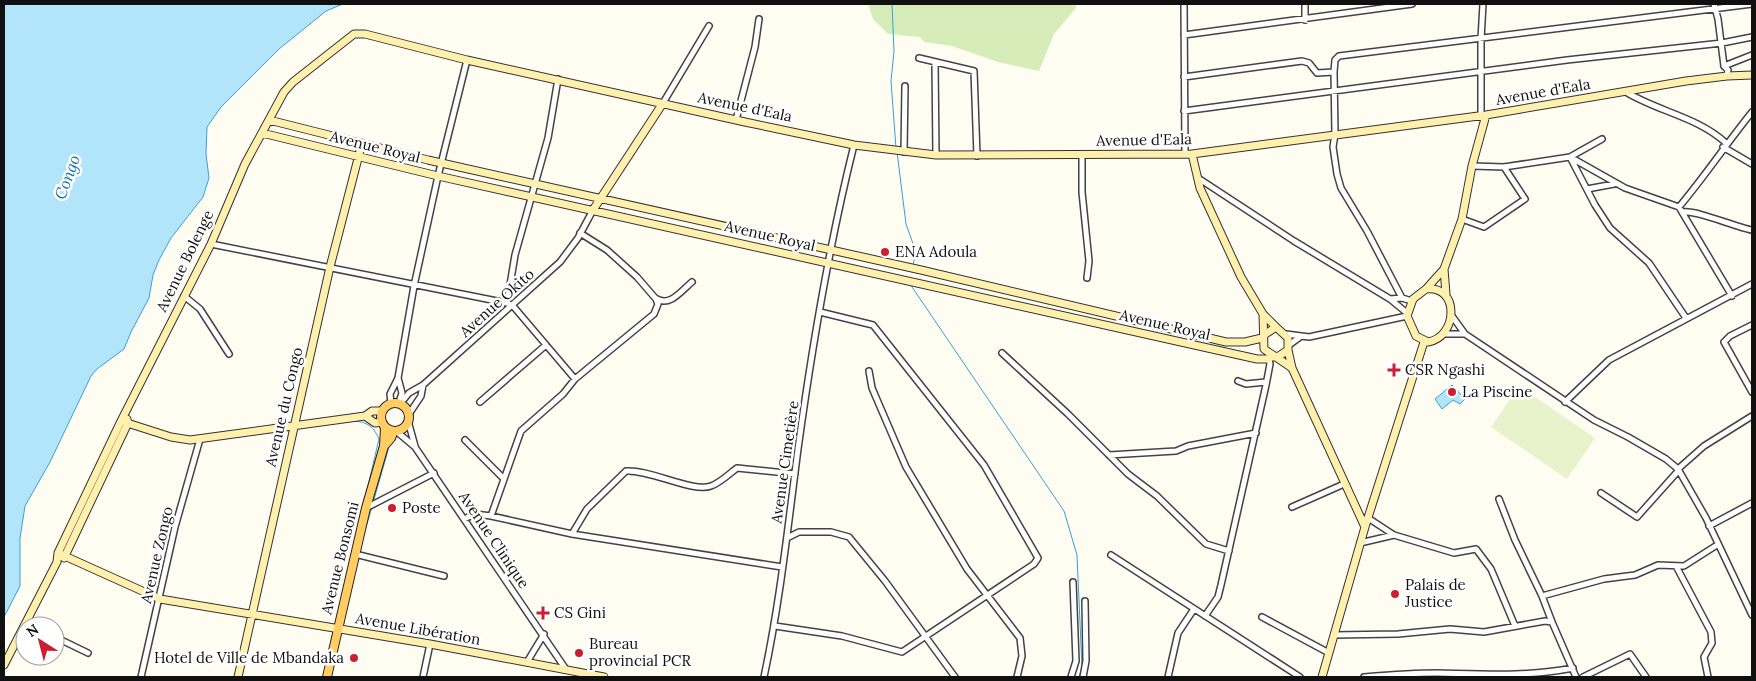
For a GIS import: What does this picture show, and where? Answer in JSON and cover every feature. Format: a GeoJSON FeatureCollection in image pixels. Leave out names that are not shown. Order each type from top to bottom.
{"type":"FeatureCollection","features":[{"type":"Feature","properties":{"kind":"main road"},"geometry":{"type":"LineString","coordinates":[[399,403],[408,417],[404,428],[395,431],[384,424],[382,411],[390,404],[399,403]]}},
{"type":"Feature","properties":{"kind":"main road","name":"Avenue Bonsomi"},"geometry":{"type":"LineString","coordinates":[[327,677],[366,508],[384,446],[384,424]]}},
{"type":"Feature","properties":{"kind":"main road","name":"Avenue Bonsomi"},"geometry":{"type":"LineString","coordinates":[[384,446],[395,431]]}},
{"type":"Feature","properties":{"kind":"street"},"geometry":{"type":"LineString","coordinates":[[1184,4],[1184,112],[1189,154],[1200,188],[1241,276],[1263,314],[1286,334],[1300,337],[1370,326],[1407,315]]}},
{"type":"Feature","properties":{"kind":"street"},"geometry":{"type":"LineString","coordinates":[[1305,4],[1305,20]]}},
{"type":"Feature","properties":{"kind":"street"},"geometry":{"type":"LineString","coordinates":[[1184,35],[1412,4]]}},
{"type":"Feature","properties":{"kind":"street"},"geometry":{"type":"LineString","coordinates":[[1407,315],[1412,301],[1444,269],[1462,219],[1484,115],[1480,40],[1483,4]]}},
{"type":"Feature","properties":{"kind":"street"},"geometry":{"type":"LineString","coordinates":[[1402,298],[1367,231],[1341,188],[1333,147],[1335,134],[1334,72],[1335,60],[1339,56],[1480,40],[1714,6],[1752,4]]}},
{"type":"Feature","properties":{"kind":"street"},"geometry":{"type":"LineString","coordinates":[[1714,6],[1722,44],[1724,66],[1728,70],[1727,76]]}},
{"type":"Feature","properties":{"kind":"street"},"geometry":{"type":"LineString","coordinates":[[736,120],[755,48],[759,19]]}},
{"type":"Feature","properties":{"kind":"street"},"geometry":{"type":"LineString","coordinates":[[593,210],[709,26]]}},
{"type":"Feature","properties":{"kind":"street","name":"Avenue Bolenge"},"geometry":{"type":"LineString","coordinates":[[124,422],[126,414],[211,244],[245,164],[288,87],[354,34],[364,34],[467,60]]}},
{"type":"Feature","properties":{"kind":"street"},"geometry":{"type":"LineString","coordinates":[[1184,112],[1567,60],[1722,44],[1752,37]]}},
{"type":"Feature","properties":{"kind":"street"},"geometry":{"type":"LineString","coordinates":[[1724,66],[1752,55]]}},
{"type":"Feature","properties":{"kind":"street"},"geometry":{"type":"LineString","coordinates":[[920,58],[974,71],[977,156]]}},
{"type":"Feature","properties":{"kind":"street"},"geometry":{"type":"LineString","coordinates":[[390,404],[390,394],[398,378],[414,286],[438,176],[467,60]]}},
{"type":"Feature","properties":{"kind":"street","name":"Avenue d'Eala"},"geometry":{"type":"LineString","coordinates":[[467,60],[854,145],[902,152],[977,156],[1189,154],[1484,115],[1727,76],[1752,75]]}},
{"type":"Feature","properties":{"kind":"street"},"geometry":{"type":"LineString","coordinates":[[1184,77],[1302,61],[1309,63],[1317,73],[1334,72]]}},
{"type":"Feature","properties":{"kind":"street"},"geometry":{"type":"LineString","coordinates":[[935,63],[936,155]]}},
{"type":"Feature","properties":{"kind":"street"},"geometry":{"type":"LineString","coordinates":[[510,305],[515,255],[548,138],[558,79]]}},
{"type":"Feature","properties":{"kind":"street"},"geometry":{"type":"LineString","coordinates":[[902,152],[904,86]]}},
{"type":"Feature","properties":{"kind":"street"},"geometry":{"type":"LineString","coordinates":[[1626,92],[1645,103],[1712,130],[1724,145],[1752,164]]}},
{"type":"Feature","properties":{"kind":"street"},"geometry":{"type":"LineString","coordinates":[[1681,209],[1703,179],[1724,145],[1750,120],[1752,112]]}},
{"type":"Feature","properties":{"kind":"street","name":"Avenue Royal"},"geometry":{"type":"LineString","coordinates":[[268,120],[442,164],[601,198],[1226,342],[1245,342],[1263,336]]}},
{"type":"Feature","properties":{"kind":"street","name":"Avenue Royal"},"geometry":{"type":"LineString","coordinates":[[262,133],[438,176],[907,282],[1257,359],[1271,357]]}},
{"type":"Feature","properties":{"kind":"street"},"geometry":{"type":"LineString","coordinates":[[1472,166],[1504,167],[1570,157],[1602,139]]}},
{"type":"Feature","properties":{"kind":"street","name":"Avenue du Congo"},"geometry":{"type":"LineString","coordinates":[[238,677],[330,267],[362,143]]}},
{"type":"Feature","properties":{"kind":"street","name":"Avenue Cimetière"},"geometry":{"type":"LineString","coordinates":[[764,677],[775,626],[795,474],[830,250],[854,145]]}},
{"type":"Feature","properties":{"kind":"street"},"geometry":{"type":"LineString","coordinates":[[1082,155],[1082,192],[1089,260],[1087,278]]}},
{"type":"Feature","properties":{"kind":"street"},"geometry":{"type":"LineString","coordinates":[[1570,157],[1615,184],[1681,209],[1736,227],[1752,230]]}},
{"type":"Feature","properties":{"kind":"street"},"geometry":{"type":"LineString","coordinates":[[1570,157],[1610,228],[1649,263],[1686,318]]}},
{"type":"Feature","properties":{"kind":"street"},"geometry":{"type":"LineString","coordinates":[[1462,219],[1484,227],[1525,200],[1504,167]]}},
{"type":"Feature","properties":{"kind":"street"},"geometry":{"type":"LineString","coordinates":[[1198,178],[1249,209],[1294,241],[1390,299],[1407,315],[1413,332],[1424,342],[1431,342],[1443,334],[1450,324],[1452,316],[1451,306],[1446,294],[1444,269]]}},
{"type":"Feature","properties":{"kind":"street"},"geometry":{"type":"LineString","coordinates":[[1587,189],[1615,184]]}},
{"type":"Feature","properties":{"kind":"street"},"geometry":{"type":"LineString","coordinates":[[1681,209],[1732,296]]}},
{"type":"Feature","properties":{"kind":"street","name":"Avenue Okito"},"geometry":{"type":"LineString","coordinates":[[399,403],[409,393],[423,385],[560,262],[593,210]]}},
{"type":"Feature","properties":{"kind":"street"},"geometry":{"type":"LineString","coordinates":[[580,233],[623,263],[656,299],[658,304],[654,314]]}},
{"type":"Feature","properties":{"kind":"street"},"geometry":{"type":"LineString","coordinates":[[211,244],[510,305],[575,379]]}},
{"type":"Feature","properties":{"kind":"street"},"geometry":{"type":"LineString","coordinates":[[490,516],[521,431],[563,394],[575,379],[692,282]]}},
{"type":"Feature","properties":{"kind":"street"},"geometry":{"type":"LineString","coordinates":[[1565,402],[1609,360],[1752,284]]}},
{"type":"Feature","properties":{"kind":"street"},"geometry":{"type":"LineString","coordinates":[[1426,288],[1437,288],[1446,294]]}},
{"type":"Feature","properties":{"kind":"street"},"geometry":{"type":"LineString","coordinates":[[184,296],[200,309],[229,354]]}},
{"type":"Feature","properties":{"kind":"street"},"geometry":{"type":"LineString","coordinates":[[1390,299],[1402,298],[1412,301]]}},
{"type":"Feature","properties":{"kind":"street"},"geometry":{"type":"LineString","coordinates":[[656,299],[664,302],[670,300]]}},
{"type":"Feature","properties":{"kind":"street"},"geometry":{"type":"LineString","coordinates":[[775,626],[842,636],[897,652],[906,650],[1034,564],[1038,558],[1000,490],[979,458],[873,324],[820,312]]}},
{"type":"Feature","properties":{"kind":"street"},"geometry":{"type":"LineString","coordinates":[[1263,314],[1264,349],[1271,357],[1292,368]]}},
{"type":"Feature","properties":{"kind":"street"},"geometry":{"type":"LineString","coordinates":[[1452,316],[1465,334],[1565,402],[1666,459],[1678,470],[1709,526],[1752,615]]}},
{"type":"Feature","properties":{"kind":"street"},"geometry":{"type":"LineString","coordinates":[[1752,325],[1730,336],[1724,342],[1752,392]]}},
{"type":"Feature","properties":{"kind":"street"},"geometry":{"type":"LineString","coordinates":[[1263,336],[1276,327]]}},
{"type":"Feature","properties":{"kind":"street"},"geometry":{"type":"LineString","coordinates":[[1286,334],[1292,368],[1365,527]]}},
{"type":"Feature","properties":{"kind":"street"},"geometry":{"type":"LineString","coordinates":[[1443,334],[1465,334]]}},
{"type":"Feature","properties":{"kind":"street"},"geometry":{"type":"LineString","coordinates":[[1271,357],[1279,356],[1300,337]]}},
{"type":"Feature","properties":{"kind":"street"},"geometry":{"type":"LineString","coordinates":[[1322,677],[1360,543],[1424,342]]}},
{"type":"Feature","properties":{"kind":"street"},"geometry":{"type":"LineString","coordinates":[[480,402],[546,345]]}},
{"type":"Feature","properties":{"kind":"street"},"geometry":{"type":"LineString","coordinates":[[1002,353],[1137,482],[1157,496],[1206,544],[1229,551]]}},
{"type":"Feature","properties":{"kind":"street"},"geometry":{"type":"LineString","coordinates":[[1205,616],[1218,597],[1256,433],[1271,357]]}},
{"type":"Feature","properties":{"kind":"street"},"geometry":{"type":"LineString","coordinates":[[869,371],[872,388],[906,467],[956,553],[986,596],[1020,638],[1022,656],[1018,677]]}},
{"type":"Feature","properties":{"kind":"street"},"geometry":{"type":"LineString","coordinates":[[398,378],[402,393],[399,403]]}},
{"type":"Feature","properties":{"kind":"street"},"geometry":{"type":"LineString","coordinates":[[1238,381],[1246,384],[1266,382]]}},
{"type":"Feature","properties":{"kind":"street","name":"Avenue Okito"},"geometry":{"type":"LineString","coordinates":[[408,417],[420,396],[423,385]]}},
{"type":"Feature","properties":{"kind":"street"},"geometry":{"type":"LineString","coordinates":[[124,422],[171,437],[200,440],[365,416],[372,411],[382,411]]}},
{"type":"Feature","properties":{"kind":"street"},"geometry":{"type":"LineString","coordinates":[[365,416],[375,422],[384,424]]}},
{"type":"Feature","properties":{"kind":"street"},"geometry":{"type":"LineString","coordinates":[[1601,493],[1636,517],[1678,470],[1704,446],[1752,416]]}},
{"type":"Feature","properties":{"kind":"street"},"geometry":{"type":"LineString","coordinates":[[408,417],[415,447]]}},
{"type":"Feature","properties":{"kind":"street"},"geometry":{"type":"LineString","coordinates":[[32,616],[57,562],[58,553],[124,422]]}},
{"type":"Feature","properties":{"kind":"street"},"geometry":{"type":"LineString","coordinates":[[57,562],[66,556],[124,422]]}},
{"type":"Feature","properties":{"kind":"street","name":"Avenue Clinique"},"geometry":{"type":"LineString","coordinates":[[395,431],[415,447],[434,473],[464,520],[544,634],[565,668]]}},
{"type":"Feature","properties":{"kind":"street"},"geometry":{"type":"LineString","coordinates":[[1109,455],[1176,451],[1188,446],[1256,433]]}},
{"type":"Feature","properties":{"kind":"street","name":"Avenue Zongo"},"geometry":{"type":"LineString","coordinates":[[141,677],[175,527],[200,440]]}},
{"type":"Feature","properties":{"kind":"street"},"geometry":{"type":"LineString","coordinates":[[465,440],[504,479]]}},
{"type":"Feature","properties":{"kind":"street"},"geometry":{"type":"LineString","coordinates":[[572,534],[587,509],[626,471],[653,474],[704,487],[716,483],[736,468],[795,474]]}},
{"type":"Feature","properties":{"kind":"street"},"geometry":{"type":"LineString","coordinates":[[366,508],[434,473]]}},
{"type":"Feature","properties":{"kind":"street"},"geometry":{"type":"LineString","coordinates":[[1292,506],[1344,484]]}},
{"type":"Feature","properties":{"kind":"street"},"geometry":{"type":"LineString","coordinates":[[1499,499],[1512,533],[1542,596],[1576,677]]}},
{"type":"Feature","properties":{"kind":"street"},"geometry":{"type":"LineString","coordinates":[[1709,526],[1752,503]]}},
{"type":"Feature","properties":{"kind":"street"},"geometry":{"type":"LineString","coordinates":[[464,520],[475,514],[490,516],[572,534],[782,568]]}},
{"type":"Feature","properties":{"kind":"street"},"geometry":{"type":"LineString","coordinates":[[1368,518],[1394,535],[1454,554],[1476,549],[1491,569],[1515,626]]}},
{"type":"Feature","properties":{"kind":"street"},"geometry":{"type":"LineString","coordinates":[[789,525],[799,532]]}},
{"type":"Feature","properties":{"kind":"street"},"geometry":{"type":"LineString","coordinates":[[787,538],[799,532],[831,532],[849,537],[884,580],[955,677]]}},
{"type":"Feature","properties":{"kind":"street"},"geometry":{"type":"LineString","coordinates":[[1360,543],[1394,535]]}},
{"type":"Feature","properties":{"kind":"street"},"geometry":{"type":"LineString","coordinates":[[1542,596],[1604,579],[1635,576],[1658,565],[1676,566],[1689,564],[1717,545]]}},
{"type":"Feature","properties":{"kind":"street","name":"Avenue Libération"},"geometry":{"type":"LineString","coordinates":[[58,553],[160,599],[430,644],[565,668],[578,674],[603,677]]}},
{"type":"Feature","properties":{"kind":"street"},"geometry":{"type":"LineString","coordinates":[[355,554],[444,576]]}},
{"type":"Feature","properties":{"kind":"street"},"geometry":{"type":"LineString","coordinates":[[1111,555],[1300,677]]}},
{"type":"Feature","properties":{"kind":"street"},"geometry":{"type":"LineString","coordinates":[[1676,566],[1711,632],[1712,643],[1704,657],[1708,677]]}},
{"type":"Feature","properties":{"kind":"street"},"geometry":{"type":"LineString","coordinates":[[1072,677],[1076,661],[1074,582]]}},
{"type":"Feature","properties":{"kind":"street"},"geometry":{"type":"LineString","coordinates":[[1083,677],[1086,661],[1085,601]]}},
{"type":"Feature","properties":{"kind":"street"},"geometry":{"type":"LineString","coordinates":[[1168,677],[1178,633],[1194,608]]}},
{"type":"Feature","properties":{"kind":"street"},"geometry":{"type":"LineString","coordinates":[[1262,617],[1329,653]]}},
{"type":"Feature","properties":{"kind":"street"},"geometry":{"type":"LineString","coordinates":[[1334,635],[1398,634],[1450,629],[1479,632],[1551,620]]}},
{"type":"Feature","properties":{"kind":"street"},"geometry":{"type":"LineString","coordinates":[[527,662],[544,634]]}},
{"type":"Feature","properties":{"kind":"street"},"geometry":{"type":"LineString","coordinates":[[65,642],[88,653]]}},
{"type":"Feature","properties":{"kind":"street"},"geometry":{"type":"LineString","coordinates":[[423,677],[430,644]]}},
{"type":"Feature","properties":{"kind":"street"},"geometry":{"type":"LineString","coordinates":[[4,666],[15,647]]}},
{"type":"Feature","properties":{"kind":"street"},"geometry":{"type":"LineString","coordinates":[[1583,677],[1628,654],[1632,655],[1646,677]]}},
{"type":"Feature","properties":{"kind":"street"},"geometry":{"type":"LineString","coordinates":[[1364,677],[1437,673],[1474,675],[1546,674],[1572,668]]}},
{"type":"Feature","properties":{"kind":"green space"},"geometry":{"type":"Polygon","coordinates":[[[868,4],[1075,4],[1076,8],[1054,34],[1039,71],[998,62],[952,46],[924,42],[920,37],[888,34],[873,19],[868,4]]]}},
{"type":"Feature","properties":{"kind":"green space"},"geometry":{"type":"Polygon","coordinates":[[[1519,386],[1595,438],[1567,479],[1491,427],[1519,386]]]}},
{"type":"Feature","properties":{"kind":"water","name":"Congo"},"geometry":{"type":"Polygon","coordinates":[[[4,4],[343,4],[326,11],[279,49],[221,107],[207,127],[206,154],[209,178],[203,197],[171,238],[159,260],[153,275],[149,298],[124,349],[97,369],[91,376],[50,462],[25,506],[20,538],[20,586],[4,617],[4,4]]]}},
{"type":"Feature","properties":{"kind":"water","name":"La Piscine"},"geometry":{"type":"Polygon","coordinates":[[[1452,385],[1465,399],[1460,404],[1453,400],[1442,409],[1435,399],[1452,385]]]}},
{"type":"Feature","properties":{"kind":"waterway"},"geometry":{"type":"LineString","coordinates":[[892,4],[894,51],[891,81],[896,148]]}},
{"type":"Feature","properties":{"kind":"waterway"},"geometry":{"type":"LineString","coordinates":[[897,152],[906,224],[916,252],[913,265]]}},
{"type":"Feature","properties":{"kind":"waterway"},"geometry":{"type":"LineString","coordinates":[[910,284],[1064,511],[1077,555],[1082,668],[1079,677]]}},
{"type":"Feature","properties":{"kind":"waterway"},"geometry":{"type":"LineString","coordinates":[[335,626],[379,439],[374,430],[368,425],[351,421]]}},
{"type":"Feature","properties":{"kind":"waterway"},"geometry":{"type":"LineString","coordinates":[[222,439],[290,430]]}},
{"type":"Feature","properties":{"kind":"waterway"},"geometry":{"type":"LineString","coordinates":[[373,503],[389,447]]}},
{"type":"Feature","properties":{"kind":"waterway"},"geometry":{"type":"LineString","coordinates":[[364,534],[372,507]]}},
{"type":"Feature","properties":{"kind":"waterway"},"geometry":{"type":"LineString","coordinates":[[343,627],[347,606]]}},
{"type":"Feature","properties":{"kind":"waterway"},"geometry":{"type":"LineString","coordinates":[[328,655],[333,632]]}},
{"type":"Feature","properties":{"kind":"waterway"},"geometry":{"type":"LineString","coordinates":[[336,653],[341,633]]}},
{"type":"Feature","properties":{"kind":"place","name":"ENA Adoula"},"geometry":{"type":"Point","coordinates":[885,252]}},
{"type":"Feature","properties":{"kind":"place","name":"CSR Ngashi"},"geometry":{"type":"Point","coordinates":[1394,370]}},
{"type":"Feature","properties":{"kind":"place","name":"La Piscine"},"geometry":{"type":"Point","coordinates":[1452,392]}},
{"type":"Feature","properties":{"kind":"place","name":"Poste"},"geometry":{"type":"Point","coordinates":[392,508]}},
{"type":"Feature","properties":{"kind":"place","name":"Palais de Justice"},"geometry":{"type":"Point","coordinates":[1395,594]}},
{"type":"Feature","properties":{"kind":"place","name":"CS Gini"},"geometry":{"type":"Point","coordinates":[543,613]}},
{"type":"Feature","properties":{"kind":"place","name":"Bureau provincial PCR"},"geometry":{"type":"Point","coordinates":[579,653]}},
{"type":"Feature","properties":{"kind":"place","name":"Hotel de Ville de Mbandaka"},"geometry":{"type":"Point","coordinates":[354,658]}}]}
